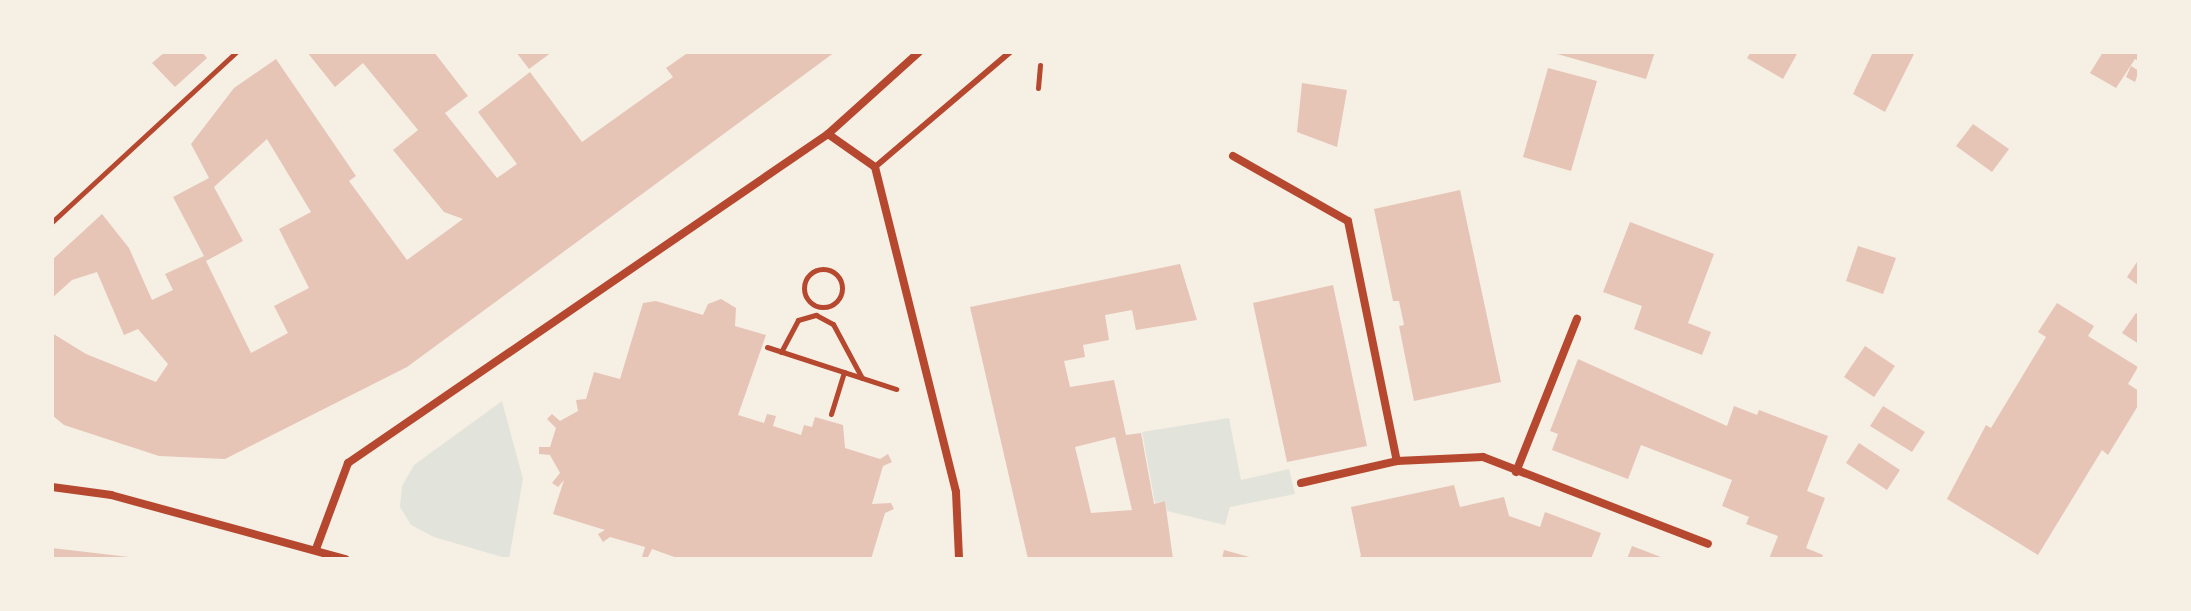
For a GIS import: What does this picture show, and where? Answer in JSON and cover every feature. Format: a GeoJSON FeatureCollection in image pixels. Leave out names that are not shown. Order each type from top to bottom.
{"type":"FeatureCollection","features":[{"type":"Feature","properties":{"kind":"street"},"geometry":{"type":"LineString","coordinates":[[316,549],[348,463],[828,134],[919,52]]}},
{"type":"Feature","properties":{"kind":"street"},"geometry":{"type":"LineString","coordinates":[[828,134],[875,167],[956,492],[959,559]]}},
{"type":"Feature","properties":{"kind":"street"},"geometry":{"type":"LineString","coordinates":[[1233,156],[1348,221],[1397,461]]}},
{"type":"Feature","properties":{"kind":"street"},"geometry":{"type":"LineString","coordinates":[[1516,472],[1577,319]]}},
{"type":"Feature","properties":{"kind":"street"},"geometry":{"type":"LineString","coordinates":[[1301,483],[1397,461],[1483,457],[1708,544]]}},
{"type":"Feature","properties":{"kind":"street"},"geometry":{"type":"LineString","coordinates":[[52,487],[111,495],[345,559]]}},
{"type":"Feature","properties":{"kind":"lane"},"geometry":{"type":"LineString","coordinates":[[875,167],[1010,52]]}},
{"type":"Feature","properties":{"kind":"path"},"geometry":{"type":"LineString","coordinates":[[52,222],[236,52]]}},
{"type":"Feature","properties":{"kind":"path"},"geometry":{"type":"LineString","coordinates":[[767,347],[781,352],[863,378],[833,324],[817,311],[805,298],[803,283],[812,271],[827,269],[839,278],[842,293],[833,305],[817,311],[798,320],[781,352]]}},
{"type":"Feature","properties":{"kind":"path"},"geometry":{"type":"LineString","coordinates":[[831,414],[844,372]]}},
{"type":"Feature","properties":{"kind":"shaded area"},"geometry":{"type":"Polygon","coordinates":[[[502,401],[523,479],[509,559],[434,537],[411,525],[400,507],[402,486],[414,465],[502,401]]]}},
{"type":"Feature","properties":{"kind":"shaded area"},"geometry":{"type":"Polygon","coordinates":[[[1229,418],[1241,480],[1289,469],[1295,494],[1230,507],[1225,525],[1167,511],[1165,501],[1155,503],[1142,432],[1229,418]]]}},
{"type":"Feature","properties":{"kind":"building"},"geometry":{"type":"Polygon","coordinates":[[[165,52],[202,52],[207,58],[175,87],[152,63],[165,52]]]}},
{"type":"Feature","properties":{"kind":"building"},"geometry":{"type":"Polygon","coordinates":[[[307,52],[434,52],[468,96],[445,113],[497,178],[517,164],[478,112],[530,72],[582,142],[673,77],[666,68],[689,52],[835,52],[407,367],[225,459],[159,456],[64,425],[52,415],[52,333],[86,354],[156,382],[168,364],[138,329],[124,335],[97,272],[72,280],[52,298],[52,260],[102,214],[129,248],[152,300],[173,290],[165,274],[204,256],[173,197],[209,178],[191,144],[234,88],[276,59],[356,176],[349,181],[407,260],[463,219],[444,212],[393,150],[418,130],[363,63],[335,87],[307,52]],[[267,139],[214,187],[243,241],[206,261],[251,353],[288,333],[274,306],[309,288],[279,229],[311,212],[267,139]]]}},
{"type":"Feature","properties":{"kind":"building"},"geometry":{"type":"Polygon","coordinates":[[[516,52],[552,52],[529,69],[516,52]]]}},
{"type":"Feature","properties":{"kind":"building"},"geometry":{"type":"Polygon","coordinates":[[[1550,52],[1655,52],[1646,79],[1550,52]]]}},
{"type":"Feature","properties":{"kind":"building"},"geometry":{"type":"Polygon","coordinates":[[[1751,52],[1798,52],[1783,79],[1747,58],[1751,52]]]}},
{"type":"Feature","properties":{"kind":"building"},"geometry":{"type":"Polygon","coordinates":[[[1873,52],[1915,52],[1885,112],[1853,94],[1873,52]]]}},
{"type":"Feature","properties":{"kind":"building"},"geometry":{"type":"Polygon","coordinates":[[[2103,52],[2139,52],[2139,61],[2135,59],[2116,88],[2090,73],[2103,52]]]}},
{"type":"Feature","properties":{"kind":"building"},"geometry":{"type":"Polygon","coordinates":[[[2131,66],[2139,71],[2135,82],[2126,77],[2131,66]]]}},
{"type":"Feature","properties":{"kind":"building"},"geometry":{"type":"Polygon","coordinates":[[[1548,68],[1597,81],[1571,171],[1523,157],[1548,68]]]}},
{"type":"Feature","properties":{"kind":"building"},"geometry":{"type":"Polygon","coordinates":[[[1302,83],[1347,90],[1337,147],[1297,132],[1302,83]]]}},
{"type":"Feature","properties":{"kind":"building"},"geometry":{"type":"Polygon","coordinates":[[[1973,124],[2009,149],[1992,172],[1956,146],[1973,124]]]}},
{"type":"Feature","properties":{"kind":"building"},"geometry":{"type":"Polygon","coordinates":[[[1460,190],[1501,382],[1414,401],[1399,326],[1404,325],[1399,301],[1393,301],[1374,209],[1460,190]]]}},
{"type":"Feature","properties":{"kind":"building"},"geometry":{"type":"Polygon","coordinates":[[[1630,222],[1714,254],[1688,323],[1711,332],[1702,355],[1634,329],[1642,306],[1603,292],[1630,222]]]}},
{"type":"Feature","properties":{"kind":"building"},"geometry":{"type":"Polygon","coordinates":[[[1858,246],[1896,258],[1883,294],[1846,281],[1858,246]]]}},
{"type":"Feature","properties":{"kind":"building"},"geometry":{"type":"Polygon","coordinates":[[[2139,259],[2139,286],[2127,277],[2139,259]]]}},
{"type":"Feature","properties":{"kind":"building"},"geometry":{"type":"Polygon","coordinates":[[[1180,264],[1197,320],[1136,330],[1132,310],[1105,315],[1109,340],[1083,345],[1085,357],[1064,361],[1070,387],[1114,380],[1126,435],[1141,433],[1154,504],[1165,501],[1173,559],[1028,559],[970,307],[1180,264]],[[1115,437],[1075,447],[1091,513],[1132,510],[1115,437]]]}},
{"type":"Feature","properties":{"kind":"building"},"geometry":{"type":"Polygon","coordinates":[[[1333,285],[1367,446],[1287,462],[1253,303],[1333,285]]]}},
{"type":"Feature","properties":{"kind":"building"},"geometry":{"type":"Polygon","coordinates":[[[721,299],[736,308],[735,326],[766,335],[738,415],[764,423],[767,414],[776,416],[773,426],[801,435],[804,425],[812,427],[815,417],[843,425],[845,448],[880,459],[888,454],[892,462],[883,466],[872,504],[891,503],[894,509],[885,513],[871,559],[680,559],[652,549],[647,559],[642,557],[645,547],[610,537],[603,542],[598,534],[605,530],[553,514],[564,480],[558,487],[552,483],[560,473],[550,455],[539,454],[539,447],[550,447],[556,428],[547,419],[552,414],[560,421],[578,411],[576,400],[586,399],[594,372],[620,379],[643,303],[656,301],[703,315],[708,304],[721,299]]]}},
{"type":"Feature","properties":{"kind":"building"},"geometry":{"type":"Polygon","coordinates":[[[2057,303],[2094,326],[2088,336],[2138,367],[2128,384],[2139,391],[2139,404],[2108,455],[2102,450],[2038,555],[1947,499],[1986,425],[1991,428],[2046,337],[2038,332],[2057,303]]]}},
{"type":"Feature","properties":{"kind":"building"},"geometry":{"type":"Polygon","coordinates":[[[2136,313],[2139,315],[2139,344],[2122,333],[2136,313]]]}},
{"type":"Feature","properties":{"kind":"building"},"geometry":{"type":"Polygon","coordinates":[[[1865,346],[1895,366],[1874,397],[1844,377],[1865,346]]]}},
{"type":"Feature","properties":{"kind":"building"},"geometry":{"type":"Polygon","coordinates":[[[1578,359],[1727,426],[1734,406],[1757,415],[1759,410],[1828,436],[1807,491],[1825,498],[1806,548],[1823,555],[1821,559],[1769,559],[1778,536],[1746,524],[1749,517],[1722,506],[1732,480],[1641,445],[1628,479],[1552,450],[1558,434],[1550,431],[1578,359]]]}},
{"type":"Feature","properties":{"kind":"building"},"geometry":{"type":"Polygon","coordinates":[[[1883,406],[1925,432],[1912,452],[1870,426],[1883,406]]]}},
{"type":"Feature","properties":{"kind":"building"},"geometry":{"type":"Polygon","coordinates":[[[1859,443],[1900,470],[1887,490],[1846,463],[1859,443]]]}},
{"type":"Feature","properties":{"kind":"building"},"geometry":{"type":"Polygon","coordinates":[[[1454,485],[1460,507],[1504,497],[1509,516],[1540,527],[1545,512],[1601,533],[1591,559],[1355,559],[1361,556],[1351,507],[1454,485]]]}},
{"type":"Feature","properties":{"kind":"building"},"geometry":{"type":"Polygon","coordinates":[[[1632,546],[1666,559],[1627,559],[1632,546]]]}},
{"type":"Feature","properties":{"kind":"building"},"geometry":{"type":"Polygon","coordinates":[[[52,548],[129,557],[129,559],[52,559],[52,548]]]}},
{"type":"Feature","properties":{"kind":"building"},"geometry":{"type":"Polygon","coordinates":[[[1224,550],[1253,558],[1253,559],[1222,559],[1224,550]]]}}]}
